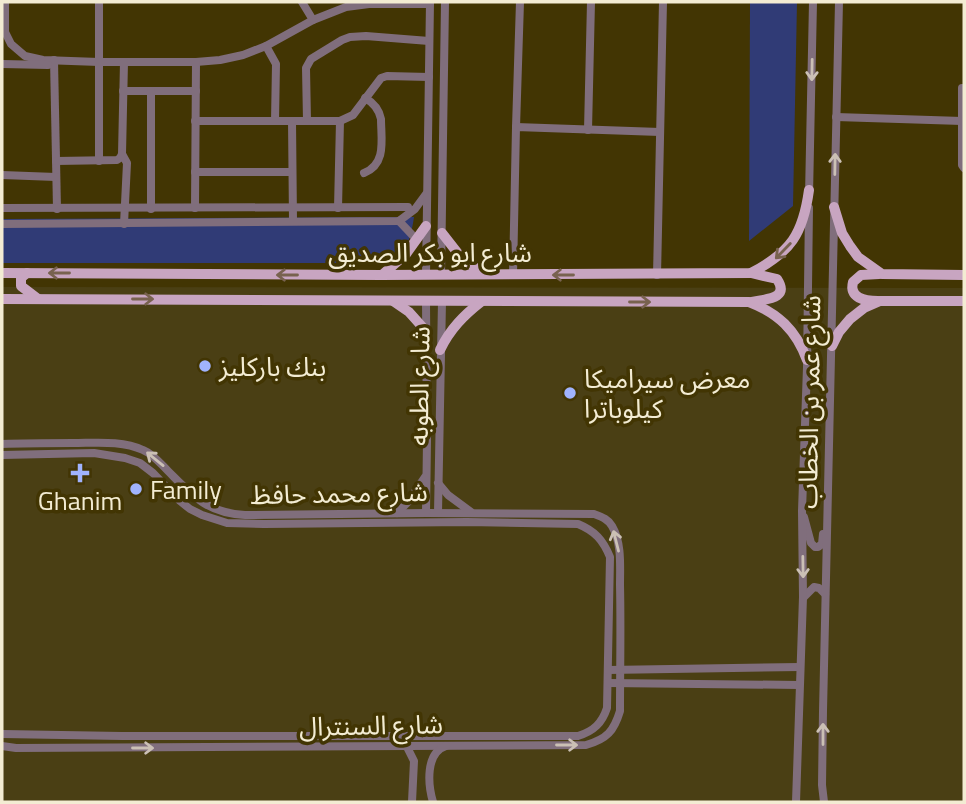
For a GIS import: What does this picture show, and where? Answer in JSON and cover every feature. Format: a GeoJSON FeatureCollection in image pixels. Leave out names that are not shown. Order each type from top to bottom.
{"type":"FeatureCollection","features":[{"type":"Feature","properties":{"kind":"main road"},"geometry":{"type":"LineString","coordinates":[[751,274],[771,263],[787,249],[799,231],[809,190]]}},
{"type":"Feature","properties":{"kind":"main road"},"geometry":{"type":"LineString","coordinates":[[834,207],[842,233],[850,246],[869,267],[882,274]]}},
{"type":"Feature","properties":{"kind":"main road"},"geometry":{"type":"LineString","coordinates":[[381,275],[422,239],[426,226]]}},
{"type":"Feature","properties":{"kind":"main road"},"geometry":{"type":"LineString","coordinates":[[442,236],[460,256],[483,274]]}},
{"type":"Feature","properties":{"kind":"main road","name":"شارع ابو بكر الصديق"},"geometry":{"type":"LineString","coordinates":[[2,273],[751,274]]}},
{"type":"Feature","properties":{"kind":"main road"},"geometry":{"type":"LineString","coordinates":[[27,273],[21,278],[21,286],[38,299]]}},
{"type":"Feature","properties":{"kind":"main road"},"geometry":{"type":"LineString","coordinates":[[750,302],[775,297],[781,289],[777,279],[751,274]]}},
{"type":"Feature","properties":{"kind":"main road"},"geometry":{"type":"LineString","coordinates":[[964,275],[861,275],[853,282],[852,287],[855,296],[863,300],[964,301]]}},
{"type":"Feature","properties":{"kind":"main road","name":"شارع ابو بكر الصديق"},"geometry":{"type":"LineString","coordinates":[[2,299],[750,302],[769,310],[785,323],[802,346],[807,359]]}},
{"type":"Feature","properties":{"kind":"main road"},"geometry":{"type":"LineString","coordinates":[[391,300],[409,312],[426,331]]}},
{"type":"Feature","properties":{"kind":"main road"},"geometry":{"type":"LineString","coordinates":[[440,350],[460,320],[482,301]]}},
{"type":"Feature","properties":{"kind":"main road"},"geometry":{"type":"LineString","coordinates":[[832,346],[850,318],[880,301]]}},
{"type":"Feature","properties":{"kind":"street"},"geometry":{"type":"LineString","coordinates":[[5,2],[5,32],[11,44],[25,55],[54,63]]}},
{"type":"Feature","properties":{"kind":"street"},"geometry":{"type":"LineString","coordinates":[[99,2],[99,161]]}},
{"type":"Feature","properties":{"kind":"street"},"geometry":{"type":"LineString","coordinates":[[302,2],[313,20]]}},
{"type":"Feature","properties":{"kind":"street"},"geometry":{"type":"LineString","coordinates":[[441,275],[445,2]]}},
{"type":"Feature","properties":{"kind":"street"},"geometry":{"type":"LineString","coordinates":[[513,275],[520,2]]}},
{"type":"Feature","properties":{"kind":"street"},"geometry":{"type":"LineString","coordinates":[[588,130],[591,2]]}},
{"type":"Feature","properties":{"kind":"street"},"geometry":{"type":"LineString","coordinates":[[657,275],[663,2]]}},
{"type":"Feature","properties":{"kind":"street","name":"شارع عمر بن الخطاب"},"geometry":{"type":"LineString","coordinates":[[796,800],[803,597],[802,511],[813,2]]}},
{"type":"Feature","properties":{"kind":"street","name":"شارع عمر بن الخطاب"},"geometry":{"type":"LineString","coordinates":[[827,802],[822,785],[839,2]]}},
{"type":"Feature","properties":{"kind":"street"},"geometry":{"type":"LineString","coordinates":[[2,64],[220,60],[266,46],[335,6],[430,3],[426,226]]}},
{"type":"Feature","properties":{"kind":"street"},"geometry":{"type":"LineString","coordinates":[[307,121],[306,68],[311,59],[350,37],[429,41]]}},
{"type":"Feature","properties":{"kind":"street"},"geometry":{"type":"LineString","coordinates":[[266,46],[276,64],[275,121]]}},
{"type":"Feature","properties":{"kind":"street"},"geometry":{"type":"LineString","coordinates":[[124,62],[122,154],[127,163],[124,224]]}},
{"type":"Feature","properties":{"kind":"street"},"geometry":{"type":"LineString","coordinates":[[195,208],[196,62]]}},
{"type":"Feature","properties":{"kind":"street"},"geometry":{"type":"LineString","coordinates":[[54,63],[57,209]]}},
{"type":"Feature","properties":{"kind":"street"},"geometry":{"type":"LineString","coordinates":[[195,121],[340,121],[353,115],[381,78],[429,77]]}},
{"type":"Feature","properties":{"kind":"street"},"geometry":{"type":"LineString","coordinates":[[961,88],[964,168]]}},
{"type":"Feature","properties":{"kind":"street"},"geometry":{"type":"LineString","coordinates":[[123,92],[196,90]]}},
{"type":"Feature","properties":{"kind":"street"},"geometry":{"type":"LineString","coordinates":[[151,91],[151,209]]}},
{"type":"Feature","properties":{"kind":"street"},"geometry":{"type":"LineString","coordinates":[[364,173],[376,166],[380,160],[382,119],[377,109],[365,98]]}},
{"type":"Feature","properties":{"kind":"street"},"geometry":{"type":"LineString","coordinates":[[428,102],[443,102]]}},
{"type":"Feature","properties":{"kind":"street"},"geometry":{"type":"LineString","coordinates":[[836,117],[962,121]]}},
{"type":"Feature","properties":{"kind":"street"},"geometry":{"type":"LineString","coordinates":[[292,121],[293,221]]}},
{"type":"Feature","properties":{"kind":"street"},"geometry":{"type":"LineString","coordinates":[[338,208],[340,121]]}},
{"type":"Feature","properties":{"kind":"street"},"geometry":{"type":"LineString","coordinates":[[516,127],[660,132]]}},
{"type":"Feature","properties":{"kind":"street"},"geometry":{"type":"LineString","coordinates":[[56,161],[117,160],[122,154]]}},
{"type":"Feature","properties":{"kind":"street"},"geometry":{"type":"LineString","coordinates":[[195,172],[292,172]]}},
{"type":"Feature","properties":{"kind":"street"},"geometry":{"type":"LineString","coordinates":[[2,176],[56,177]]}},
{"type":"Feature","properties":{"kind":"street"},"geometry":{"type":"LineString","coordinates":[[2,225],[398,220],[415,209],[426,194]]}},
{"type":"Feature","properties":{"kind":"street"},"geometry":{"type":"LineString","coordinates":[[397,207],[398,220],[422,239],[435,241],[442,236]]}},
{"type":"Feature","properties":{"kind":"street"},"geometry":{"type":"LineString","coordinates":[[2,208],[408,207]]}},
{"type":"Feature","properties":{"kind":"street"},"geometry":{"type":"LineString","coordinates":[[422,239],[426,275]]}},
{"type":"Feature","properties":{"kind":"street","name":"شارع الطوبه"},"geometry":{"type":"LineString","coordinates":[[426,301],[426,513]]}},
{"type":"Feature","properties":{"kind":"street","name":"شارع الطوبه"},"geometry":{"type":"LineString","coordinates":[[438,513],[442,301]]}},
{"type":"Feature","properties":{"kind":"street"},"geometry":{"type":"LineString","coordinates":[[426,331],[440,331]]}},
{"type":"Feature","properties":{"kind":"street","name":"شارع محمد حافظ"},"geometry":{"type":"LineString","coordinates":[[2,444],[96,443],[131,446],[156,459],[202,503],[230,514],[594,514],[611,524],[616,536],[620,555],[621,609]]}},
{"type":"Feature","properties":{"kind":"street","name":"شارع محمد حافظ"},"geometry":{"type":"LineString","coordinates":[[2,455],[94,453],[125,458],[140,463],[153,473],[190,509],[227,523],[402,521],[578,524],[598,536],[606,546],[610,557],[609,608]]}},
{"type":"Feature","properties":{"kind":"street"},"geometry":{"type":"LineString","coordinates":[[397,513],[426,475]]}},
{"type":"Feature","properties":{"kind":"street"},"geometry":{"type":"LineString","coordinates":[[438,483],[448,495],[474,513]]}},
{"type":"Feature","properties":{"kind":"street"},"geometry":{"type":"LineString","coordinates":[[802,511],[813,545],[818,547],[822,544],[828,511]]}},
{"type":"Feature","properties":{"kind":"street"},"geometry":{"type":"LineString","coordinates":[[803,597],[814,587],[825,594]]}},
{"type":"Feature","properties":{"kind":"street"},"geometry":{"type":"LineString","coordinates":[[609,608],[621,609]]}},
{"type":"Feature","properties":{"kind":"street","name":"شارع السنترال"},"geometry":{"type":"LineString","coordinates":[[2,746],[496,746],[578,736],[597,727],[607,708],[609,608]]}},
{"type":"Feature","properties":{"kind":"street","name":"شارع السنترال"},"geometry":{"type":"LineString","coordinates":[[2,734],[495,736],[586,746],[609,734],[620,711],[621,609]]}},
{"type":"Feature","properties":{"kind":"street"},"geometry":{"type":"LineString","coordinates":[[608,670],[800,667]]}},
{"type":"Feature","properties":{"kind":"street"},"geometry":{"type":"LineString","coordinates":[[692,684],[693,669]]}},
{"type":"Feature","properties":{"kind":"street"},"geometry":{"type":"LineString","coordinates":[[608,683],[799,685]]}},
{"type":"Feature","properties":{"kind":"street"},"geometry":{"type":"LineString","coordinates":[[62,748],[66,742],[64,736]]}},
{"type":"Feature","properties":{"kind":"street"},"geometry":{"type":"LineString","coordinates":[[101,736],[101,748]]}},
{"type":"Feature","properties":{"kind":"street"},"geometry":{"type":"LineString","coordinates":[[495,736],[496,746]]}},
{"type":"Feature","properties":{"kind":"street"},"geometry":{"type":"LineString","coordinates":[[406,745],[413,755],[412,802]]}},
{"type":"Feature","properties":{"kind":"street"},"geometry":{"type":"LineString","coordinates":[[433,802],[430,792],[430,766],[435,752],[449,745]]}},
{"type":"Feature","properties":{"kind":"street"},"geometry":{"type":"LineString","coordinates":[[414,766],[422,762],[430,766]]}},
{"type":"Feature","properties":{"kind":"shaded area"},"geometry":{"type":"Polygon","coordinates":[[[750,2],[797,2],[793,206],[749,241],[750,2]]]}},
{"type":"Feature","properties":{"kind":"shaded area"},"geometry":{"type":"Polygon","coordinates":[[[414,217],[403,252],[394,260],[382,263],[2,263],[2,219],[414,217]]]}},
{"type":"Feature","properties":{"kind":"shaded area"},"geometry":{"type":"Polygon","coordinates":[[[2,287],[964,288],[964,802],[2,802],[2,287]]]}},
{"type":"Feature","properties":{"kind":"place","name":"بنك باركليز"},"geometry":{"type":"Point","coordinates":[205,366]}},
{"type":"Feature","properties":{"kind":"place","name":"معرض سيراميكا كيلوباترا"},"geometry":{"type":"Point","coordinates":[570,393]}},
{"type":"Feature","properties":{"kind":"place","name":"Ghanim"},"geometry":{"type":"Point","coordinates":[80,473]}},
{"type":"Feature","properties":{"kind":"place","name":"Family"},"geometry":{"type":"Point","coordinates":[136,489]}}]}
